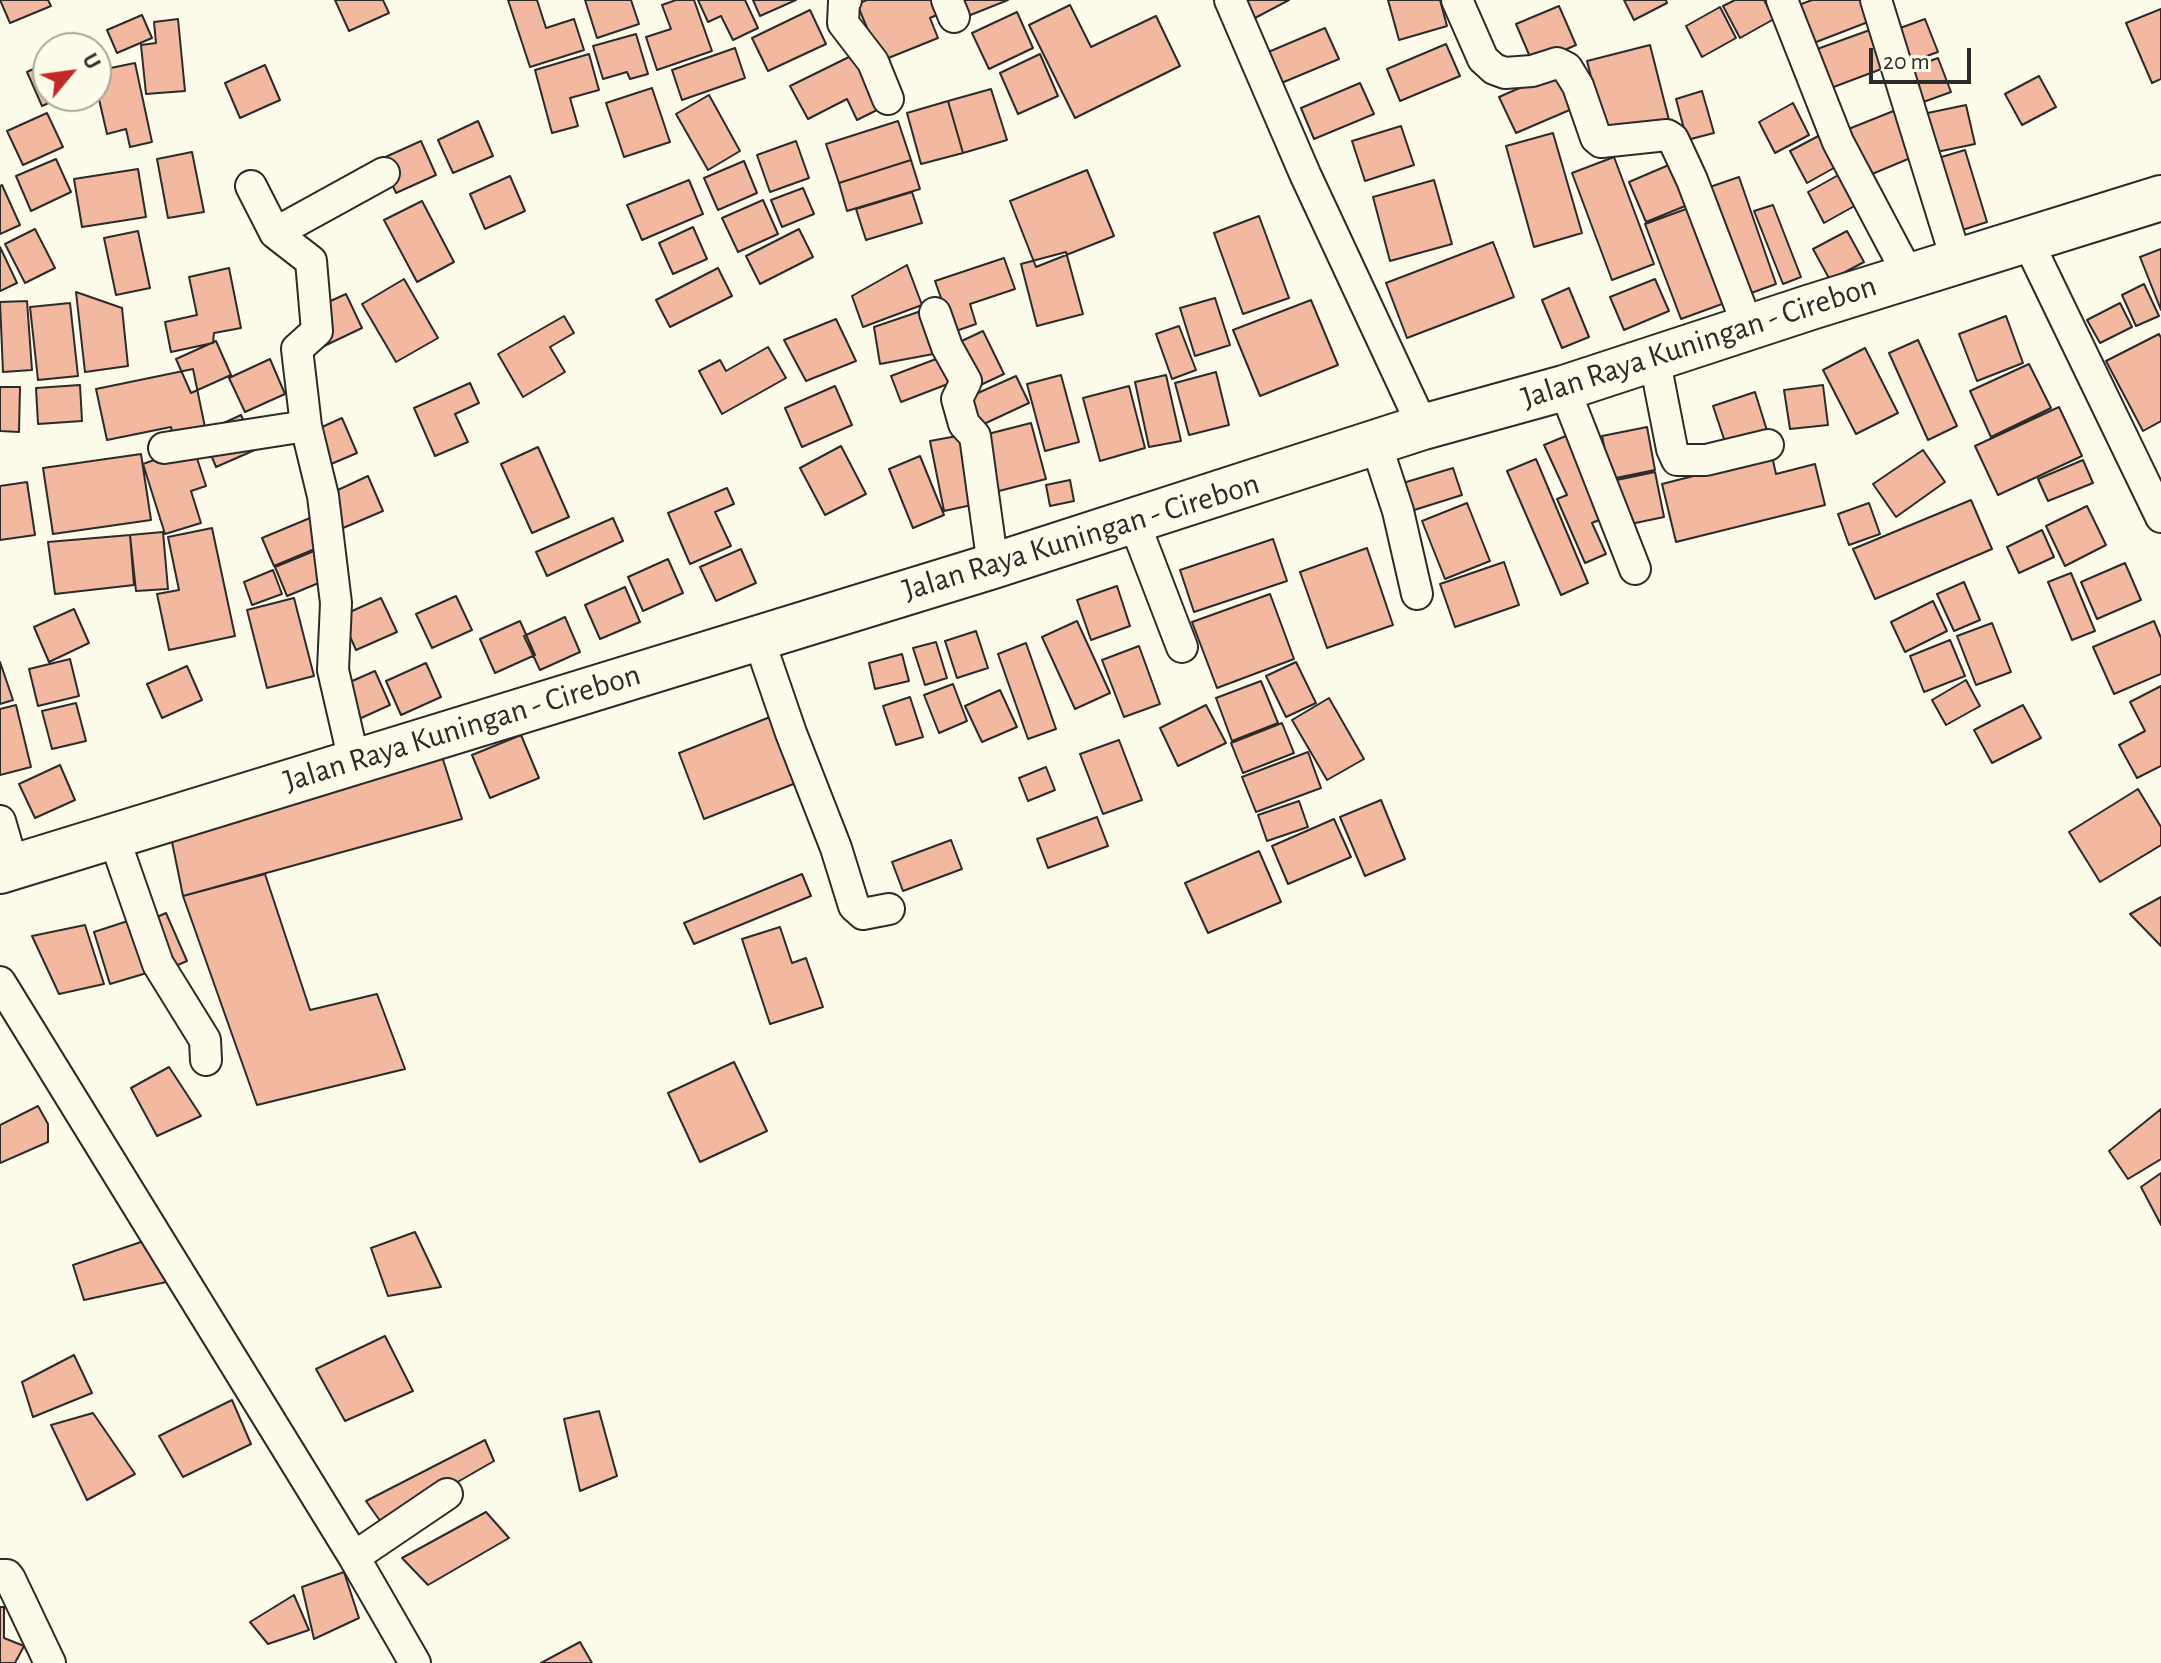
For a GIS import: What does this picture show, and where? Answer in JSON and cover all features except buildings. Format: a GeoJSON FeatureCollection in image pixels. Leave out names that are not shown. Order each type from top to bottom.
{"type":"FeatureCollection","features":[{"type":"Feature","properties":{"kind":"highway","name":"Jalan Raya Kuningan - Cirebon"},"geometry":{"type":"LineString","coordinates":[[7,868],[993,566],[1423,427],[1564,388],[2161,198]]}},
{"type":"Feature","properties":{"kind":"street"},"geometry":{"type":"LineString","coordinates":[[846,0],[843,23],[873,62],[888,99]]}},
{"type":"Feature","properties":{"kind":"street"},"geometry":{"type":"LineString","coordinates":[[1230,0],[1305,174],[1423,427]]}},
{"type":"Feature","properties":{"kind":"street"},"geometry":{"type":"LineString","coordinates":[[1457,0],[1483,59],[1494,69],[1505,73],[1532,71],[1557,63],[1567,68],[1578,86],[1596,138],[1601,142],[1667,135],[1673,139],[1692,180],[1748,327]]}},
{"type":"Feature","properties":{"kind":"street"},"geometry":{"type":"LineString","coordinates":[[1782,0],[1838,142],[1909,276]]}},
{"type":"Feature","properties":{"kind":"street"},"geometry":{"type":"LineString","coordinates":[[1876,0],[1957,262]]}},
{"type":"Feature","properties":{"kind":"street"},"geometry":{"type":"LineString","coordinates":[[275,233],[384,173]]}},
{"type":"Feature","properties":{"kind":"street"},"geometry":{"type":"LineString","coordinates":[[251,186],[275,233],[311,261],[317,331],[297,349],[306,426],[323,496],[336,603],[333,670],[354,761]]}},
{"type":"Feature","properties":{"kind":"street"},"geometry":{"type":"LineString","coordinates":[[2028,242],[2161,517]]}},
{"type":"Feature","properties":{"kind":"street"},"geometry":{"type":"LineString","coordinates":[[935,313],[947,347],[966,381],[957,399],[964,424],[975,436],[993,566]]}},
{"type":"Feature","properties":{"kind":"street"},"geometry":{"type":"LineString","coordinates":[[1654,357],[1672,449],[1677,460],[1706,460],[1768,445]]}},
{"type":"Feature","properties":{"kind":"street"},"geometry":{"type":"LineString","coordinates":[[1564,388],[1635,569]]}},
{"type":"Feature","properties":{"kind":"street"},"geometry":{"type":"LineString","coordinates":[[164,448],[306,426]]}},
{"type":"Feature","properties":{"kind":"street"},"geometry":{"type":"LineString","coordinates":[[1376,444],[1398,511],[1417,594]]}},
{"type":"Feature","properties":{"kind":"street"},"geometry":{"type":"LineString","coordinates":[[1134,522],[1182,647]]}},
{"type":"Feature","properties":{"kind":"street"},"geometry":{"type":"LineString","coordinates":[[758,637],[836,848],[854,906],[867,915],[889,909]]}},
{"type":"Feature","properties":{"kind":"street"},"geometry":{"type":"LineString","coordinates":[[0,821],[7,868]]}},
{"type":"Feature","properties":{"kind":"street"},"geometry":{"type":"LineString","coordinates":[[113,835],[158,964],[205,1040],[206,1060]]}},
{"type":"Feature","properties":{"kind":"street"},"geometry":{"type":"LineString","coordinates":[[0,982],[354,1557],[415,1663]]}},
{"type":"Feature","properties":{"kind":"street"},"geometry":{"type":"LineString","coordinates":[[354,1557],[447,1494]]}},
{"type":"Feature","properties":{"kind":"street"},"geometry":{"type":"LineString","coordinates":[[0,1575],[7,1575],[10,1579],[50,1663]]}}]}
